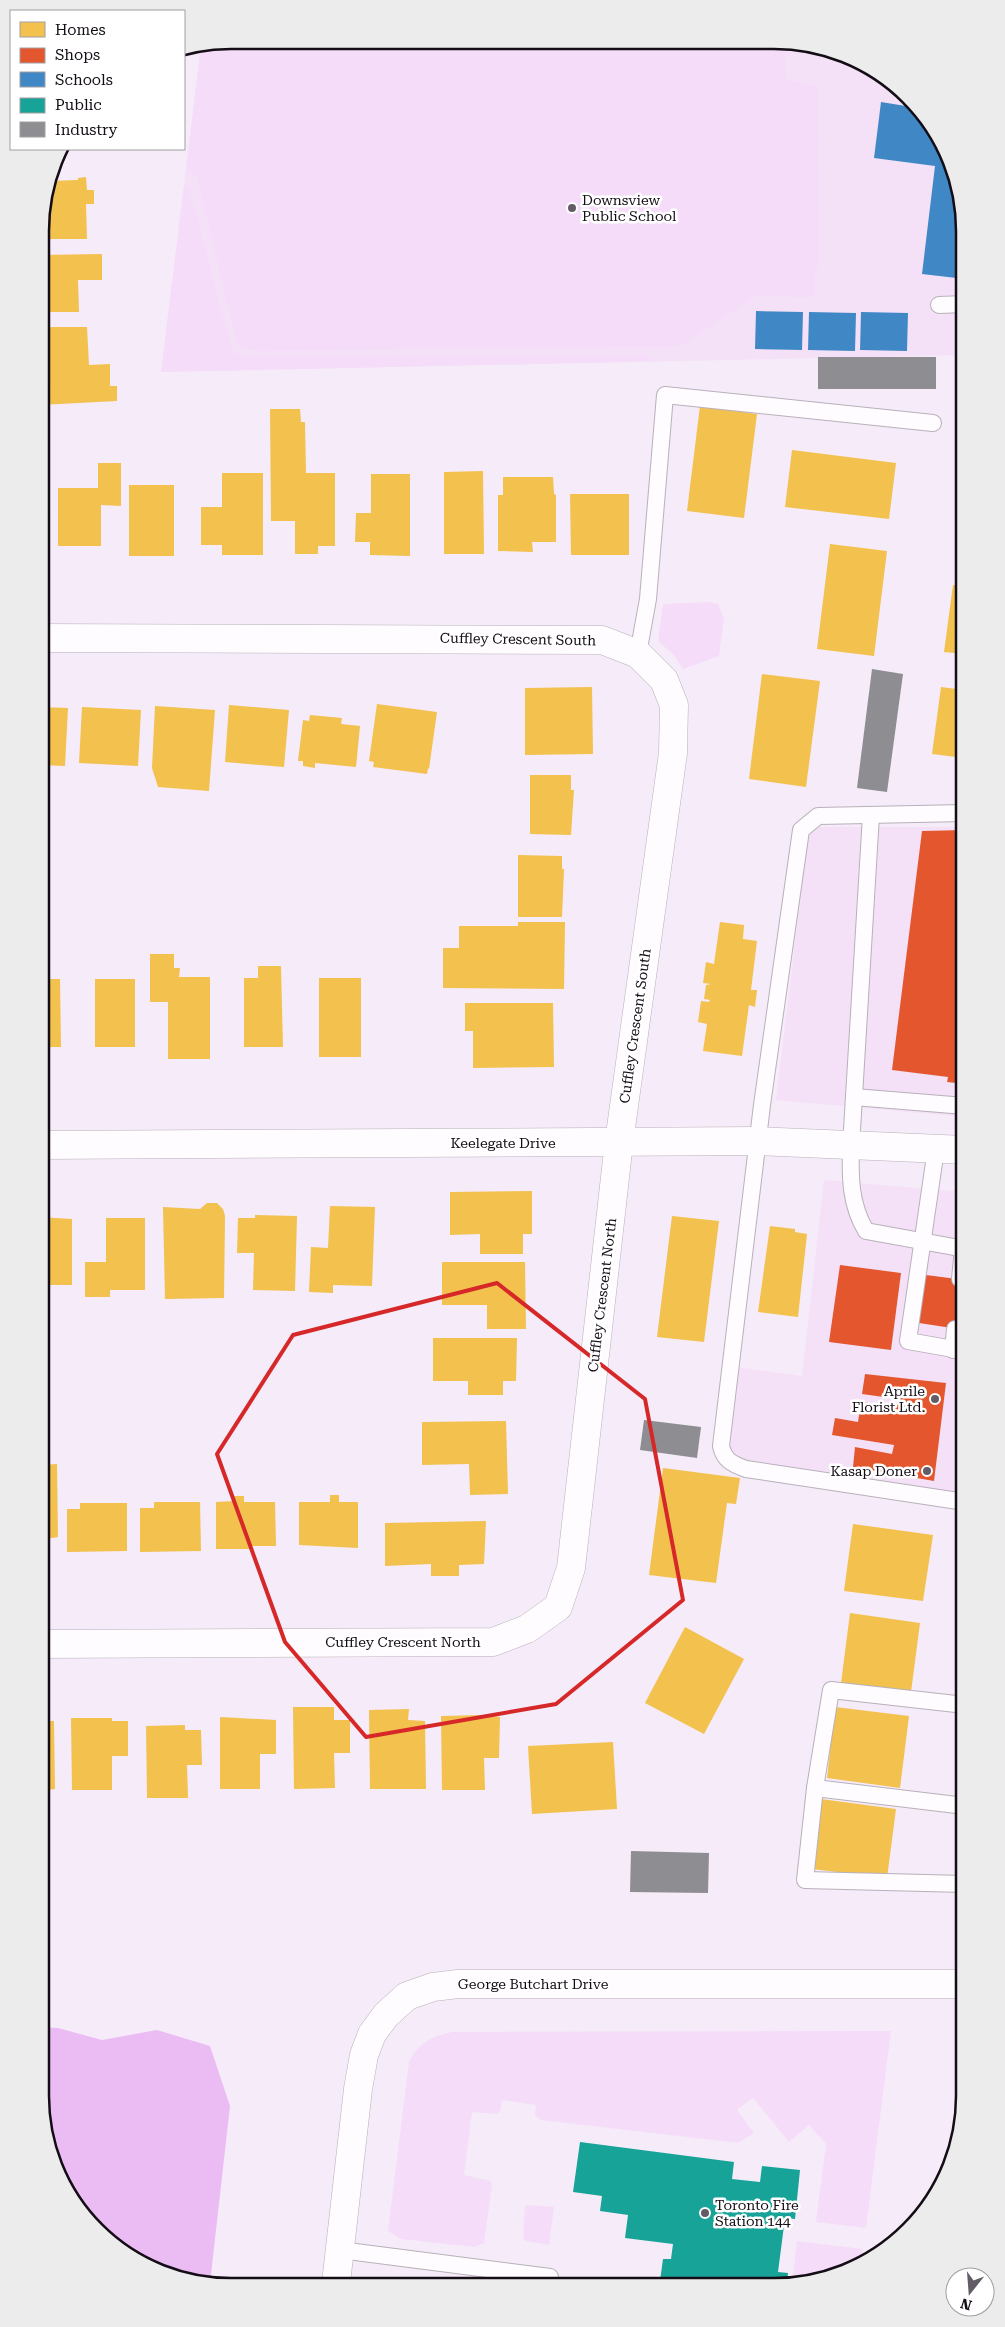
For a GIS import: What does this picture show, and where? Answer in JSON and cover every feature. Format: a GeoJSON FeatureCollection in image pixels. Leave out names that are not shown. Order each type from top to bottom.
{"type":"FeatureCollection","features":[{"type":"Feature","properties":{"kind":"street","name":"Cuffley Crescent South"},"geometry":{"type":"LineString","coordinates":[[49,638],[602,640],[638,654],[664,680],[674,705],[672,753],[619,1142]]}},
{"type":"Feature","properties":{"kind":"street","name":"Keelegate Drive"},"geometry":{"type":"LineString","coordinates":[[49,1145],[758,1141],[956,1150]]}},
{"type":"Feature","properties":{"kind":"street","name":"Cuffley Crescent North"},"geometry":{"type":"LineString","coordinates":[[49,1644],[493,1642],[527,1629],[558,1607],[571,1568],[619,1142]]}},
{"type":"Feature","properties":{"kind":"street","name":"George Butchart Drive"},"geometry":{"type":"LineString","coordinates":[[337,2278],[358,2089],[364,2055],[372,2034],[386,2015],[407,1996],[433,1987],[458,1984],[956,1984]]}},
{"type":"Feature","properties":{"kind":"lane"},"geometry":{"type":"LineString","coordinates":[[939,305],[956,304]]}},
{"type":"Feature","properties":{"kind":"lane"},"geometry":{"type":"LineString","coordinates":[[638,654],[648,599],[665,395],[933,423]]}},
{"type":"Feature","properties":{"kind":"lane"},"geometry":{"type":"LineString","coordinates":[[956,813],[818,816],[802,830],[758,1141],[721,1446],[723,1456],[732,1464],[746,1470],[956,1501]]}},
{"type":"Feature","properties":{"kind":"lane"},"geometry":{"type":"LineString","coordinates":[[871,815],[851,1146],[850,1182],[856,1215],[866,1231],[956,1248]]}},
{"type":"Feature","properties":{"kind":"lane"},"geometry":{"type":"LineString","coordinates":[[854,1097],[956,1105]]}},
{"type":"Feature","properties":{"kind":"lane"},"geometry":{"type":"LineString","coordinates":[[936,1149],[908,1341],[956,1349]]}},
{"type":"Feature","properties":{"kind":"lane"},"geometry":{"type":"LineString","coordinates":[[955,1329],[956,1334]]}},
{"type":"Feature","properties":{"kind":"lane"},"geometry":{"type":"LineString","coordinates":[[956,1704],[831,1690],[815,1788],[805,1880],[956,1884]]}},
{"type":"Feature","properties":{"kind":"lane"},"geometry":{"type":"LineString","coordinates":[[815,1788],[956,1805]]}},
{"type":"Feature","properties":{"kind":"lane"},"geometry":{"type":"LineString","coordinates":[[340,2250],[550,2278]]}},
{"type":"Feature","properties":{"kind":"highlighted area"},"geometry":{"type":"Polygon","coordinates":[[[497,1283],[645,1399],[683,1600],[556,1704],[366,1737],[285,1642],[217,1454],[293,1335],[497,1283]]]}},
{"type":"Feature","properties":{"kind":"shaded area","name":"Downsview Public School"},"geometry":{"type":"Polygon","coordinates":[[[218,49],[787,49],[810,52],[833,58],[855,67],[876,79],[903,102],[926,129],[938,150],[947,172],[953,195],[956,218],[956,355],[161,372],[200,51],[218,49]]]}},
{"type":"Feature","properties":{"kind":"shaded area","name":"Downsview Public School"},"geometry":{"type":"Polygon","coordinates":[[[218,49],[785,49],[786,80],[818,87],[819,267],[815,268],[815,294],[810,298],[755,296],[680,346],[260,351],[241,349],[237,342],[196,175],[186,170],[200,51],[218,49]]]}},
{"type":"Feature","properties":{"kind":"shaded area"},"geometry":{"type":"Polygon","coordinates":[[[184,186],[189,188],[233,353],[239,356],[644,355],[655,361],[161,372],[184,186]]]}},
{"type":"Feature","properties":{"kind":"shaded area"},"geometry":{"type":"Polygon","coordinates":[[[709,602],[718,604],[724,618],[719,656],[683,669],[674,655],[658,641],[663,604],[709,602]]]}},
{"type":"Feature","properties":{"kind":"shaded area"},"geometry":{"type":"Polygon","coordinates":[[[818,827],[956,827],[956,1116],[776,1100],[808,836],[818,827]]]}},
{"type":"Feature","properties":{"kind":"shaded area"},"geometry":{"type":"Polygon","coordinates":[[[824,1180],[956,1191],[956,1495],[736,1459],[729,1451],[729,1433],[737,1367],[802,1376],[824,1180]]]}},
{"type":"Feature","properties":{"kind":"shaded area"},"geometry":{"type":"Polygon","coordinates":[[[49,2028],[58,2028],[102,2040],[157,2030],[210,2046],[230,2106],[211,2277],[172,2269],[150,2260],[129,2248],[102,2225],[79,2198],[67,2177],[58,2155],[50,2120],[49,2028]]]}},
{"type":"Feature","properties":{"kind":"shaded area"},"geometry":{"type":"Polygon","coordinates":[[[891,2031],[866,2228],[816,2222],[826,2144],[809,2125],[789,2142],[753,2098],[737,2110],[754,2133],[738,2143],[541,2120],[535,2115],[536,2105],[502,2100],[500,2112],[497,2114],[472,2112],[464,2175],[491,2181],[492,2186],[484,2243],[474,2247],[401,2239],[388,2231],[409,2062],[421,2046],[438,2036],[452,2032],[891,2031]]]}},
{"type":"Feature","properties":{"kind":"shaded area"},"geometry":{"type":"Polygon","coordinates":[[[525,2205],[554,2207],[549,2245],[526,2241],[523,2238],[525,2205]]]}},
{"type":"Feature","properties":{"kind":"shaded area"},"geometry":{"type":"Polygon","coordinates":[[[797,2241],[863,2249],[862,2256],[833,2269],[803,2276],[793,2275],[797,2241]]]}},
{"type":"Feature","properties":{"kind":"building: Homes"},"geometry":{"type":"Polygon","coordinates":[[[86,177],[87,190],[94,190],[94,204],[86,204],[87,239],[49,239],[50,207],[56,181],[78,180],[78,178],[86,177]]]}},
{"type":"Feature","properties":{"kind":"building: Homes"},"geometry":{"type":"Polygon","coordinates":[[[102,254],[102,280],[78,280],[79,312],[49,312],[49,255],[102,254]]]}},
{"type":"Feature","properties":{"kind":"building: Homes"},"geometry":{"type":"Polygon","coordinates":[[[49,327],[87,327],[89,365],[110,364],[110,386],[117,386],[117,401],[49,405],[49,327]]]}},
{"type":"Feature","properties":{"kind":"building: Homes"},"geometry":{"type":"Polygon","coordinates":[[[700,406],[757,414],[744,518],[687,511],[700,406]]]}},
{"type":"Feature","properties":{"kind":"building: Homes"},"geometry":{"type":"Polygon","coordinates":[[[270,409],[300,409],[301,422],[305,422],[306,473],[335,473],[335,546],[318,546],[318,554],[295,554],[295,521],[271,521],[270,409]]]}},
{"type":"Feature","properties":{"kind":"building: Homes"},"geometry":{"type":"Polygon","coordinates":[[[792,450],[896,463],[889,519],[785,507],[792,450]]]}},
{"type":"Feature","properties":{"kind":"building: Homes"},"geometry":{"type":"Polygon","coordinates":[[[98,463],[121,463],[121,506],[101,505],[101,546],[58,546],[58,488],[98,488],[98,463]]]}},
{"type":"Feature","properties":{"kind":"building: Homes"},"geometry":{"type":"Polygon","coordinates":[[[483,471],[484,554],[444,554],[444,472],[483,471]]]}},
{"type":"Feature","properties":{"kind":"building: Homes"},"geometry":{"type":"Polygon","coordinates":[[[222,473],[263,473],[263,555],[222,555],[222,545],[201,545],[201,507],[222,507],[222,473]]]}},
{"type":"Feature","properties":{"kind":"building: Homes"},"geometry":{"type":"Polygon","coordinates":[[[371,474],[410,474],[410,556],[370,555],[370,542],[355,542],[356,513],[371,513],[371,474]]]}},
{"type":"Feature","properties":{"kind":"building: Homes"},"geometry":{"type":"Polygon","coordinates":[[[503,477],[553,477],[554,494],[556,495],[556,542],[532,542],[533,552],[498,551],[498,495],[503,495],[503,477]]]}},
{"type":"Feature","properties":{"kind":"building: Homes"},"geometry":{"type":"Polygon","coordinates":[[[129,485],[174,485],[174,556],[129,556],[129,485]]]}},
{"type":"Feature","properties":{"kind":"building: Homes"},"geometry":{"type":"Polygon","coordinates":[[[570,494],[629,494],[629,555],[571,555],[570,494]]]}},
{"type":"Feature","properties":{"kind":"building: Homes"},"geometry":{"type":"Polygon","coordinates":[[[830,544],[887,551],[874,656],[817,649],[830,544]]]}},
{"type":"Feature","properties":{"kind":"building: Homes"},"geometry":{"type":"Polygon","coordinates":[[[953,585],[956,585],[956,653],[944,652],[953,585]]]}},
{"type":"Feature","properties":{"kind":"building: Homes"},"geometry":{"type":"Polygon","coordinates":[[[762,674],[820,681],[806,787],[749,779],[762,674]]]}},
{"type":"Feature","properties":{"kind":"building: Homes"},"geometry":{"type":"Polygon","coordinates":[[[592,687],[593,754],[525,755],[525,688],[592,687]]]}},
{"type":"Feature","properties":{"kind":"building: Homes"},"geometry":{"type":"Polygon","coordinates":[[[941,687],[956,689],[956,757],[932,754],[941,687]]]}},
{"type":"Feature","properties":{"kind":"building: Homes"},"geometry":{"type":"Polygon","coordinates":[[[377,704],[437,712],[427,774],[373,767],[374,762],[369,761],[377,704]]]}},
{"type":"Feature","properties":{"kind":"building: Homes"},"geometry":{"type":"Polygon","coordinates":[[[229,705],[289,710],[284,767],[225,762],[229,705]]]}},
{"type":"Feature","properties":{"kind":"building: Homes"},"geometry":{"type":"Polygon","coordinates":[[[155,706],[215,710],[209,791],[158,787],[152,768],[155,706]]]}},
{"type":"Feature","properties":{"kind":"building: Homes"},"geometry":{"type":"Polygon","coordinates":[[[49,707],[68,708],[65,766],[49,765],[49,707]]]}},
{"type":"Feature","properties":{"kind":"building: Homes"},"geometry":{"type":"Polygon","coordinates":[[[82,707],[141,710],[138,766],[79,763],[82,707]]]}},
{"type":"Feature","properties":{"kind":"building: Homes"},"geometry":{"type":"Polygon","coordinates":[[[310,715],[342,718],[341,724],[360,726],[356,767],[315,763],[315,768],[303,766],[303,761],[298,761],[303,720],[309,721],[310,715]]]}},
{"type":"Feature","properties":{"kind":"building: Homes"},"geometry":{"type":"Polygon","coordinates":[[[530,775],[571,775],[571,790],[574,790],[571,835],[530,834],[530,775]]]}},
{"type":"Feature","properties":{"kind":"building: Homes"},"geometry":{"type":"Polygon","coordinates":[[[518,855],[562,856],[562,869],[564,869],[562,917],[518,917],[518,855]]]}},
{"type":"Feature","properties":{"kind":"building: Homes"},"geometry":{"type":"Polygon","coordinates":[[[518,922],[565,922],[564,989],[443,988],[443,948],[459,948],[459,926],[518,926],[518,922]]]}},
{"type":"Feature","properties":{"kind":"building: Homes"},"geometry":{"type":"Polygon","coordinates":[[[720,922],[744,925],[743,939],[757,941],[751,990],[757,990],[755,1007],[749,1005],[742,1056],[703,1051],[707,1024],[698,1022],[701,1001],[709,1002],[710,1000],[704,999],[706,985],[711,984],[703,983],[706,962],[714,964],[720,922]]]}},
{"type":"Feature","properties":{"kind":"building: Homes"},"geometry":{"type":"Polygon","coordinates":[[[150,954],[174,954],[174,968],[180,968],[179,977],[210,977],[210,1059],[168,1059],[168,1002],[150,1002],[150,954]]]}},
{"type":"Feature","properties":{"kind":"building: Homes"},"geometry":{"type":"Polygon","coordinates":[[[258,966],[281,966],[283,1047],[244,1047],[244,978],[258,978],[258,966]]]}},
{"type":"Feature","properties":{"kind":"building: Homes"},"geometry":{"type":"Polygon","coordinates":[[[319,978],[361,978],[361,1057],[319,1057],[319,978]]]}},
{"type":"Feature","properties":{"kind":"building: Homes"},"geometry":{"type":"Polygon","coordinates":[[[49,979],[60,979],[61,1047],[49,1047],[49,979]]]}},
{"type":"Feature","properties":{"kind":"building: Homes"},"geometry":{"type":"Polygon","coordinates":[[[95,979],[135,979],[135,1047],[95,1047],[95,979]]]}},
{"type":"Feature","properties":{"kind":"building: Homes"},"geometry":{"type":"Polygon","coordinates":[[[465,1003],[553,1003],[554,1067],[473,1068],[473,1031],[465,1031],[465,1003]]]}},
{"type":"Feature","properties":{"kind":"building: Homes"},"geometry":{"type":"Polygon","coordinates":[[[532,1191],[532,1234],[523,1234],[523,1254],[480,1254],[480,1234],[450,1235],[450,1192],[532,1191]]]}},
{"type":"Feature","properties":{"kind":"building: Homes"},"geometry":{"type":"Polygon","coordinates":[[[207,1203],[217,1203],[223,1209],[225,1216],[224,1298],[165,1299],[163,1207],[200,1209],[207,1203]]]}},
{"type":"Feature","properties":{"kind":"building: Homes"},"geometry":{"type":"Polygon","coordinates":[[[330,1206],[375,1207],[372,1286],[333,1285],[333,1293],[309,1292],[311,1247],[328,1248],[330,1206]]]}},
{"type":"Feature","properties":{"kind":"building: Homes"},"geometry":{"type":"Polygon","coordinates":[[[255,1215],[297,1216],[295,1291],[253,1290],[254,1253],[237,1253],[238,1218],[255,1218],[255,1215]]]}},
{"type":"Feature","properties":{"kind":"building: Homes"},"geometry":{"type":"Polygon","coordinates":[[[672,1216],[719,1221],[704,1342],[657,1337],[672,1216]]]}},
{"type":"Feature","properties":{"kind":"building: Homes"},"geometry":{"type":"Polygon","coordinates":[[[49,1218],[72,1219],[72,1285],[49,1285],[49,1218]]]}},
{"type":"Feature","properties":{"kind":"building: Homes"},"geometry":{"type":"Polygon","coordinates":[[[106,1218],[145,1218],[145,1290],[110,1290],[110,1297],[85,1297],[85,1262],[106,1262],[106,1218]]]}},
{"type":"Feature","properties":{"kind":"building: Homes"},"geometry":{"type":"Polygon","coordinates":[[[770,1226],[795,1229],[795,1232],[807,1234],[798,1317],[758,1312],[770,1226]]]}},
{"type":"Feature","properties":{"kind":"building: Homes"},"geometry":{"type":"Polygon","coordinates":[[[442,1262],[525,1262],[526,1329],[487,1329],[487,1305],[442,1305],[442,1262]]]}},
{"type":"Feature","properties":{"kind":"building: Homes"},"geometry":{"type":"Polygon","coordinates":[[[433,1338],[517,1338],[516,1381],[503,1381],[503,1395],[468,1395],[468,1381],[433,1381],[433,1338]]]}},
{"type":"Feature","properties":{"kind":"building: Homes"},"geometry":{"type":"Polygon","coordinates":[[[506,1421],[508,1494],[470,1495],[469,1464],[422,1465],[422,1422],[506,1421]]]}},
{"type":"Feature","properties":{"kind":"building: Homes"},"geometry":{"type":"Polygon","coordinates":[[[49,1464],[57,1464],[58,1537],[49,1538],[49,1464]]]}},
{"type":"Feature","properties":{"kind":"building: Homes"},"geometry":{"type":"Polygon","coordinates":[[[663,1468],[740,1478],[736,1504],[727,1503],[716,1583],[649,1575],[663,1468]]]}},
{"type":"Feature","properties":{"kind":"building: Homes"},"geometry":{"type":"Polygon","coordinates":[[[330,1495],[339,1495],[339,1502],[358,1502],[358,1548],[299,1545],[299,1502],[330,1502],[330,1495]]]}},
{"type":"Feature","properties":{"kind":"building: Homes"},"geometry":{"type":"Polygon","coordinates":[[[234,1496],[244,1496],[244,1502],[275,1502],[276,1546],[252,1546],[252,1549],[216,1549],[216,1502],[234,1501],[234,1496]]]}},
{"type":"Feature","properties":{"kind":"building: Homes"},"geometry":{"type":"Polygon","coordinates":[[[154,1502],[200,1502],[201,1551],[140,1552],[140,1508],[154,1508],[154,1502]]]}},
{"type":"Feature","properties":{"kind":"building: Homes"},"geometry":{"type":"Polygon","coordinates":[[[80,1503],[127,1503],[127,1551],[67,1552],[67,1509],[80,1509],[80,1503]]]}},
{"type":"Feature","properties":{"kind":"building: Homes"},"geometry":{"type":"Polygon","coordinates":[[[486,1521],[484,1564],[459,1565],[459,1576],[431,1576],[431,1564],[385,1566],[385,1523],[486,1521]]]}},
{"type":"Feature","properties":{"kind":"building: Homes"},"geometry":{"type":"Polygon","coordinates":[[[853,1524],[933,1535],[923,1601],[844,1591],[853,1524]]]}},
{"type":"Feature","properties":{"kind":"building: Homes"},"geometry":{"type":"Polygon","coordinates":[[[850,1613],[920,1623],[911,1692],[841,1683],[850,1613]]]}},
{"type":"Feature","properties":{"kind":"building: Homes"},"geometry":{"type":"Polygon","coordinates":[[[685,1627],[744,1659],[704,1734],[645,1703],[685,1627]]]}},
{"type":"Feature","properties":{"kind":"building: Homes"},"geometry":{"type":"Polygon","coordinates":[[[293,1707],[334,1707],[334,1720],[350,1720],[350,1753],[334,1753],[335,1788],[294,1789],[293,1707]]]}},
{"type":"Feature","properties":{"kind":"building: Homes"},"geometry":{"type":"Polygon","coordinates":[[[835,1707],[909,1716],[900,1788],[827,1778],[835,1707]]]}},
{"type":"Feature","properties":{"kind":"building: Homes"},"geometry":{"type":"Polygon","coordinates":[[[409,1709],[408,1720],[425,1721],[426,1789],[370,1789],[369,1710],[409,1709]]]}},
{"type":"Feature","properties":{"kind":"building: Homes"},"geometry":{"type":"Polygon","coordinates":[[[484,1715],[500,1717],[499,1758],[484,1758],[485,1790],[442,1790],[441,1716],[484,1715]]]}},
{"type":"Feature","properties":{"kind":"building: Homes"},"geometry":{"type":"Polygon","coordinates":[[[220,1717],[276,1720],[276,1754],[260,1754],[260,1789],[220,1789],[220,1717]]]}},
{"type":"Feature","properties":{"kind":"building: Homes"},"geometry":{"type":"Polygon","coordinates":[[[71,1718],[112,1718],[112,1721],[128,1721],[128,1756],[112,1756],[112,1790],[72,1790],[71,1718]]]}},
{"type":"Feature","properties":{"kind":"building: Homes"},"geometry":{"type":"Polygon","coordinates":[[[49,1721],[54,1721],[55,1789],[49,1790],[49,1721]]]}},
{"type":"Feature","properties":{"kind":"building: Homes"},"geometry":{"type":"Polygon","coordinates":[[[185,1725],[185,1730],[201,1730],[202,1765],[187,1765],[188,1798],[147,1798],[146,1726],[185,1725]]]}},
{"type":"Feature","properties":{"kind":"building: Homes"},"geometry":{"type":"Polygon","coordinates":[[[613,1742],[617,1809],[532,1814],[528,1746],[613,1742]]]}},
{"type":"Feature","properties":{"kind":"building: Homes"},"geometry":{"type":"Polygon","coordinates":[[[821,1799],[896,1809],[887,1878],[812,1869],[821,1799]]]}},
{"type":"Feature","properties":{"kind":"building: Shops"},"geometry":{"type":"Polygon","coordinates":[[[956,830],[956,1083],[947,1082],[948,1077],[892,1070],[922,831],[956,830]]]}},
{"type":"Feature","properties":{"kind":"building: Shops"},"geometry":{"type":"Polygon","coordinates":[[[840,1265],[901,1273],[891,1350],[829,1342],[840,1265]]]}},
{"type":"Feature","properties":{"kind":"building: Shops"},"geometry":{"type":"Polygon","coordinates":[[[926,1275],[956,1279],[956,1329],[919,1323],[926,1275]]]}},
{"type":"Feature","properties":{"kind":"building: Shops"},"geometry":{"type":"Polygon","coordinates":[[[865,1374],[946,1383],[934,1481],[853,1467],[855,1447],[892,1454],[894,1445],[832,1435],[835,1418],[858,1422],[861,1402],[895,1407],[898,1403],[898,1399],[862,1394],[865,1374]]]}},
{"type":"Feature","properties":{"kind":"building: Schools"},"geometry":{"type":"Polygon","coordinates":[[[881,102],[907,106],[926,129],[938,150],[947,172],[956,218],[956,278],[922,274],[935,166],[874,158],[881,102]]]}},
{"type":"Feature","properties":{"kind":"building: Schools"},"geometry":{"type":"Polygon","coordinates":[[[756,311],[803,312],[802,350],[755,349],[756,311]]]}},
{"type":"Feature","properties":{"kind":"building: Schools"},"geometry":{"type":"Polygon","coordinates":[[[809,312],[856,313],[855,351],[808,350],[809,312]]]}},
{"type":"Feature","properties":{"kind":"building: Schools"},"geometry":{"type":"Polygon","coordinates":[[[861,312],[908,313],[907,351],[860,350],[861,312]]]}},
{"type":"Feature","properties":{"kind":"building: Public","name":"Toronto Fire Station 144"},"geometry":{"type":"Polygon","coordinates":[[[580,2142],[734,2162],[732,2179],[760,2182],[762,2166],[800,2170],[795,2219],[785,2218],[778,2272],[788,2273],[787,2278],[660,2278],[663,2259],[671,2259],[673,2244],[625,2238],[628,2215],[600,2211],[602,2196],[573,2192],[580,2142]]]}},
{"type":"Feature","properties":{"kind":"building: Industry"},"geometry":{"type":"Polygon","coordinates":[[[818,357],[936,357],[936,389],[818,389],[818,357]]]}},
{"type":"Feature","properties":{"kind":"building: Industry"},"geometry":{"type":"Polygon","coordinates":[[[872,669],[903,674],[887,792],[857,788],[872,669]]]}},
{"type":"Feature","properties":{"kind":"building: Industry"},"geometry":{"type":"Polygon","coordinates":[[[644,1420],[701,1427],[697,1458],[640,1450],[644,1420]]]}},
{"type":"Feature","properties":{"kind":"building: Industry"},"geometry":{"type":"Polygon","coordinates":[[[631,1851],[709,1853],[708,1893],[630,1892],[631,1851]]]}},
{"type":"Feature","properties":{"kind":"place","name":"Downsview Public School"},"geometry":{"type":"Point","coordinates":[572,208]}},
{"type":"Feature","properties":{"kind":"place","name":"Aprile Florist Ltd."},"geometry":{"type":"Point","coordinates":[935,1399]}},
{"type":"Feature","properties":{"kind":"place","name":"Kasap Doner"},"geometry":{"type":"Point","coordinates":[927,1471]}},
{"type":"Feature","properties":{"kind":"place","name":"Toronto Fire Station 144"},"geometry":{"type":"Point","coordinates":[705,2213]}}]}
